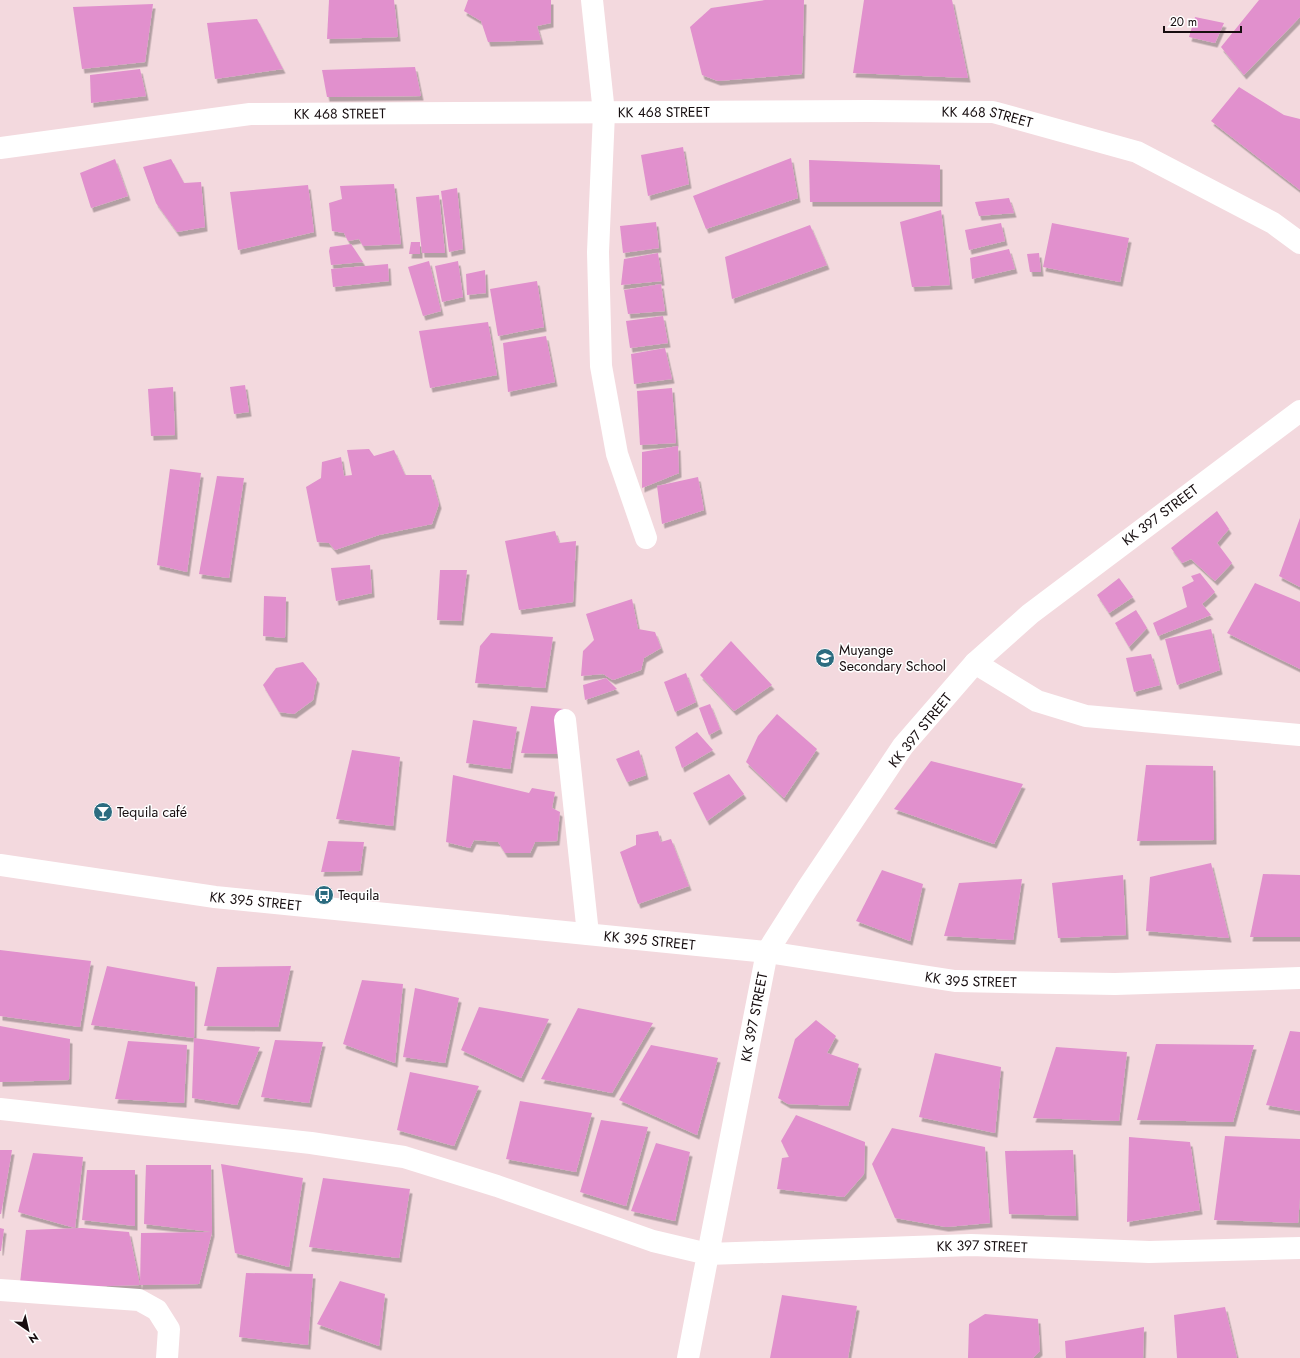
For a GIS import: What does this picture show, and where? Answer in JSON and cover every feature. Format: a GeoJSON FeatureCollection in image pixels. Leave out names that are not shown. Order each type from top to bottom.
{"type":"FeatureCollection","features":[{"type":"Feature","properties":{"kind":"street"},"geometry":{"type":"LineString","coordinates":[[592,0],[604,112],[598,252],[601,366],[617,454],[646,538]]}},
{"type":"Feature","properties":{"kind":"street","name":"KK 468 STREET"},"geometry":{"type":"LineString","coordinates":[[0,148],[250,114],[993,112],[1138,152],[1273,223],[1300,243]]}},
{"type":"Feature","properties":{"kind":"street","name":"KK 397 STREET"},"geometry":{"type":"LineString","coordinates":[[1300,411],[1030,614],[975,663],[903,746],[807,889],[767,952],[708,1254],[971,1245],[1150,1252],[1300,1248]]}},
{"type":"Feature","properties":{"kind":"street"},"geometry":{"type":"LineString","coordinates":[[975,663],[1037,701],[1086,716],[1300,735]]}},
{"type":"Feature","properties":{"kind":"street"},"geometry":{"type":"LineString","coordinates":[[566,720],[588,934]]}},
{"type":"Feature","properties":{"kind":"street","name":"KK 395 STREET"},"geometry":{"type":"LineString","coordinates":[[0,865],[215,897],[767,952],[955,981],[1115,984],[1300,978]]}},
{"type":"Feature","properties":{"kind":"street"},"geometry":{"type":"LineString","coordinates":[[0,1109],[311,1143],[404,1158],[497,1186],[653,1241],[708,1254],[688,1358]]}},
{"type":"Feature","properties":{"kind":"street"},"geometry":{"type":"LineString","coordinates":[[0,1290],[139,1300],[157,1310],[168,1329],[167,1358]]}},
{"type":"Feature","properties":{"kind":"building"},"geometry":{"type":"Polygon","coordinates":[[[329,0],[394,0],[398,37],[327,39],[329,0]]]}},
{"type":"Feature","properties":{"kind":"building"},"geometry":{"type":"Polygon","coordinates":[[[468,0],[551,0],[551,23],[537,26],[541,40],[488,42],[481,21],[464,11],[468,0]]]}},
{"type":"Feature","properties":{"kind":"building"},"geometry":{"type":"Polygon","coordinates":[[[765,0],[804,0],[802,74],[718,81],[702,75],[690,27],[711,8],[765,0]]]}},
{"type":"Feature","properties":{"kind":"building"},"geometry":{"type":"Polygon","coordinates":[[[864,0],[952,0],[968,78],[853,73],[864,0]]]}},
{"type":"Feature","properties":{"kind":"building"},"geometry":{"type":"Polygon","coordinates":[[[1259,0],[1300,0],[1300,17],[1244,75],[1221,47],[1259,0]]]}},
{"type":"Feature","properties":{"kind":"building"},"geometry":{"type":"Polygon","coordinates":[[[153,4],[145,62],[82,69],[73,7],[153,4]]]}},
{"type":"Feature","properties":{"kind":"building"},"geometry":{"type":"Polygon","coordinates":[[[1195,17],[1224,23],[1215,43],[1189,37],[1195,17]]]}},
{"type":"Feature","properties":{"kind":"building"},"geometry":{"type":"Polygon","coordinates":[[[257,19],[283,69],[215,79],[207,23],[257,19]]]}},
{"type":"Feature","properties":{"kind":"building"},"geometry":{"type":"Polygon","coordinates":[[[415,67],[421,96],[327,97],[322,70],[415,67]]]}},
{"type":"Feature","properties":{"kind":"building"},"geometry":{"type":"Polygon","coordinates":[[[140,69],[146,96],[91,103],[90,75],[140,69]]]}},
{"type":"Feature","properties":{"kind":"building"},"geometry":{"type":"Polygon","coordinates":[[[1239,87],[1284,115],[1300,119],[1300,190],[1211,121],[1239,87]]]}},
{"type":"Feature","properties":{"kind":"building"},"geometry":{"type":"Polygon","coordinates":[[[683,147],[689,184],[648,196],[641,155],[683,147]]]}},
{"type":"Feature","properties":{"kind":"building"},"geometry":{"type":"Polygon","coordinates":[[[791,158],[798,198],[706,229],[693,196],[791,158]]]}},
{"type":"Feature","properties":{"kind":"building"},"geometry":{"type":"Polygon","coordinates":[[[115,159],[128,196],[91,208],[80,173],[115,159]]]}},
{"type":"Feature","properties":{"kind":"building"},"geometry":{"type":"Polygon","coordinates":[[[171,159],[184,183],[201,182],[205,227],[177,232],[156,203],[143,167],[171,159]]]}},
{"type":"Feature","properties":{"kind":"building"},"geometry":{"type":"Polygon","coordinates":[[[809,160],[940,165],[940,202],[810,202],[809,160]]]}},
{"type":"Feature","properties":{"kind":"building"},"geometry":{"type":"Polygon","coordinates":[[[394,184],[401,244],[363,246],[359,239],[348,241],[344,233],[332,231],[329,203],[342,199],[340,186],[394,184]]]}},
{"type":"Feature","properties":{"kind":"building"},"geometry":{"type":"Polygon","coordinates":[[[308,185],[314,232],[238,250],[230,192],[308,185]]]}},
{"type":"Feature","properties":{"kind":"building"},"geometry":{"type":"Polygon","coordinates":[[[457,188],[463,249],[449,252],[441,191],[457,188]]]}},
{"type":"Feature","properties":{"kind":"building"},"geometry":{"type":"Polygon","coordinates":[[[439,195],[445,253],[422,253],[416,197],[439,195]]]}},
{"type":"Feature","properties":{"kind":"building"},"geometry":{"type":"Polygon","coordinates":[[[1009,198],[1014,213],[979,216],[975,202],[1009,198]]]}},
{"type":"Feature","properties":{"kind":"building"},"geometry":{"type":"Polygon","coordinates":[[[941,210],[950,285],[912,287],[900,222],[941,210]]]}},
{"type":"Feature","properties":{"kind":"building"},"geometry":{"type":"Polygon","coordinates":[[[656,222],[659,248],[623,253],[620,226],[656,222]]]}},
{"type":"Feature","properties":{"kind":"building"},"geometry":{"type":"Polygon","coordinates":[[[1001,223],[1005,241],[969,250],[965,230],[1001,223]]]}},
{"type":"Feature","properties":{"kind":"building"},"geometry":{"type":"Polygon","coordinates":[[[1052,223],[1129,238],[1120,282],[1043,267],[1052,223]]]}},
{"type":"Feature","properties":{"kind":"building"},"geometry":{"type":"Polygon","coordinates":[[[810,225],[827,265],[732,299],[725,257],[810,225]]]}},
{"type":"Feature","properties":{"kind":"building"},"geometry":{"type":"Polygon","coordinates":[[[411,242],[420,242],[420,254],[409,254],[411,242]]]}},
{"type":"Feature","properties":{"kind":"building"},"geometry":{"type":"Polygon","coordinates":[[[351,244],[363,262],[331,265],[329,251],[330,247],[351,244]]]}},
{"type":"Feature","properties":{"kind":"building"},"geometry":{"type":"Polygon","coordinates":[[[1009,249],[1015,269],[972,279],[970,258],[1009,249]]]}},
{"type":"Feature","properties":{"kind":"building"},"geometry":{"type":"Polygon","coordinates":[[[658,253],[662,281],[621,285],[624,259],[658,253]]]}},
{"type":"Feature","properties":{"kind":"building"},"geometry":{"type":"Polygon","coordinates":[[[1039,253],[1041,272],[1030,272],[1027,254],[1039,253]]]}},
{"type":"Feature","properties":{"kind":"building"},"geometry":{"type":"Polygon","coordinates":[[[429,261],[441,311],[423,316],[408,267],[429,261]]]}},
{"type":"Feature","properties":{"kind":"building"},"geometry":{"type":"Polygon","coordinates":[[[458,261],[463,297],[442,302],[435,266],[458,261]]]}},
{"type":"Feature","properties":{"kind":"building"},"geometry":{"type":"Polygon","coordinates":[[[388,264],[389,281],[333,287],[331,269],[388,264]]]}},
{"type":"Feature","properties":{"kind":"building"},"geometry":{"type":"Polygon","coordinates":[[[485,270],[486,293],[467,295],[466,274],[485,270]]]}},
{"type":"Feature","properties":{"kind":"building"},"geometry":{"type":"Polygon","coordinates":[[[537,281],[544,327],[498,336],[490,289],[537,281]]]}},
{"type":"Feature","properties":{"kind":"building"},"geometry":{"type":"Polygon","coordinates":[[[661,284],[665,311],[628,314],[624,290],[661,284]]]}},
{"type":"Feature","properties":{"kind":"building"},"geometry":{"type":"Polygon","coordinates":[[[663,316],[668,343],[630,348],[626,321],[663,316]]]}},
{"type":"Feature","properties":{"kind":"building"},"geometry":{"type":"Polygon","coordinates":[[[488,322],[497,375],[430,388],[419,331],[488,322]]]}},
{"type":"Feature","properties":{"kind":"building"},"geometry":{"type":"Polygon","coordinates":[[[546,336],[555,382],[508,392],[503,343],[546,336]]]}},
{"type":"Feature","properties":{"kind":"building"},"geometry":{"type":"Polygon","coordinates":[[[665,348],[672,379],[634,384],[631,354],[665,348]]]}},
{"type":"Feature","properties":{"kind":"building"},"geometry":{"type":"Polygon","coordinates":[[[245,385],[249,412],[234,414],[230,387],[245,385]]]}},
{"type":"Feature","properties":{"kind":"building"},"geometry":{"type":"Polygon","coordinates":[[[173,387],[175,435],[151,436],[148,389],[173,387]]]}},
{"type":"Feature","properties":{"kind":"building"},"geometry":{"type":"Polygon","coordinates":[[[672,388],[676,443],[640,445],[637,391],[672,388]]]}},
{"type":"Feature","properties":{"kind":"building"},"geometry":{"type":"Polygon","coordinates":[[[678,446],[679,473],[642,488],[642,452],[678,446]]]}},
{"type":"Feature","properties":{"kind":"building"},"geometry":{"type":"Polygon","coordinates":[[[369,449],[374,456],[394,450],[405,475],[431,475],[439,504],[432,524],[379,535],[335,550],[329,543],[317,542],[306,487],[321,478],[322,462],[341,457],[344,476],[352,475],[347,450],[369,449]]]}},
{"type":"Feature","properties":{"kind":"building"},"geometry":{"type":"Polygon","coordinates":[[[170,469],[201,473],[187,572],[157,565],[170,469]]]}},
{"type":"Feature","properties":{"kind":"building"},"geometry":{"type":"Polygon","coordinates":[[[217,476],[244,478],[229,578],[199,574],[217,476]]]}},
{"type":"Feature","properties":{"kind":"building"},"geometry":{"type":"Polygon","coordinates":[[[698,477],[704,510],[662,524],[657,486],[698,477]]]}},
{"type":"Feature","properties":{"kind":"building"},"geometry":{"type":"Polygon","coordinates":[[[1217,511],[1229,529],[1217,543],[1232,563],[1215,581],[1191,559],[1182,563],[1171,548],[1217,511]]]}},
{"type":"Feature","properties":{"kind":"building"},"geometry":{"type":"Polygon","coordinates":[[[1300,518],[1300,587],[1279,576],[1300,518]]]}},
{"type":"Feature","properties":{"kind":"building"},"geometry":{"type":"Polygon","coordinates":[[[555,531],[559,543],[576,541],[573,602],[519,610],[505,541],[555,531]]]}},
{"type":"Feature","properties":{"kind":"building"},"geometry":{"type":"Polygon","coordinates":[[[370,565],[372,593],[336,601],[331,568],[370,565]]]}},
{"type":"Feature","properties":{"kind":"building"},"geometry":{"type":"Polygon","coordinates":[[[440,570],[467,570],[461,621],[437,620],[440,570]]]}},
{"type":"Feature","properties":{"kind":"building"},"geometry":{"type":"Polygon","coordinates":[[[1200,573],[1215,592],[1202,604],[1211,615],[1158,636],[1153,623],[1187,607],[1182,587],[1194,581],[1191,576],[1200,573]]]}},
{"type":"Feature","properties":{"kind":"building"},"geometry":{"type":"Polygon","coordinates":[[[1119,578],[1133,597],[1109,613],[1097,595],[1119,578]]]}},
{"type":"Feature","properties":{"kind":"building"},"geometry":{"type":"Polygon","coordinates":[[[1255,583],[1300,602],[1300,669],[1227,633],[1255,583]]]}},
{"type":"Feature","properties":{"kind":"building"},"geometry":{"type":"Polygon","coordinates":[[[264,596],[286,597],[285,638],[263,636],[264,596]]]}},
{"type":"Feature","properties":{"kind":"building"},"geometry":{"type":"Polygon","coordinates":[[[632,599],[638,629],[655,632],[661,648],[644,658],[641,670],[613,680],[603,674],[581,676],[583,651],[594,640],[586,614],[632,599]]]}},
{"type":"Feature","properties":{"kind":"building"},"geometry":{"type":"Polygon","coordinates":[[[1136,610],[1147,628],[1129,647],[1115,623],[1136,610]]]}},
{"type":"Feature","properties":{"kind":"building"},"geometry":{"type":"Polygon","coordinates":[[[1211,629],[1220,670],[1177,685],[1165,639],[1211,629]]]}},
{"type":"Feature","properties":{"kind":"building"},"geometry":{"type":"Polygon","coordinates":[[[491,633],[553,637],[545,688],[475,683],[480,646],[491,633]]]}},
{"type":"Feature","properties":{"kind":"building"},"geometry":{"type":"Polygon","coordinates":[[[731,641],[772,685],[734,711],[700,675],[731,641]]]}},
{"type":"Feature","properties":{"kind":"building"},"geometry":{"type":"Polygon","coordinates":[[[1151,654],[1160,685],[1134,692],[1126,658],[1151,654]]]}},
{"type":"Feature","properties":{"kind":"building"},"geometry":{"type":"Polygon","coordinates":[[[303,662],[317,679],[313,700],[294,714],[279,712],[263,685],[276,668],[303,662]]]}},
{"type":"Feature","properties":{"kind":"building"},"geometry":{"type":"Polygon","coordinates":[[[686,673],[696,702],[675,712],[664,682],[686,673]]]}},
{"type":"Feature","properties":{"kind":"building"},"geometry":{"type":"Polygon","coordinates":[[[606,678],[617,689],[585,700],[583,685],[606,678]]]}},
{"type":"Feature","properties":{"kind":"building"},"geometry":{"type":"Polygon","coordinates":[[[710,704],[720,729],[709,735],[699,708],[710,704]]]}},
{"type":"Feature","properties":{"kind":"building"},"geometry":{"type":"Polygon","coordinates":[[[531,706],[564,709],[559,754],[521,753],[531,706]]]}},
{"type":"Feature","properties":{"kind":"building"},"geometry":{"type":"Polygon","coordinates":[[[777,714],[817,749],[784,798],[746,762],[758,736],[777,714]]]}},
{"type":"Feature","properties":{"kind":"building"},"geometry":{"type":"Polygon","coordinates":[[[473,720],[517,727],[510,769],[466,763],[473,720]]]}},
{"type":"Feature","properties":{"kind":"building"},"geometry":{"type":"Polygon","coordinates":[[[697,732],[713,750],[682,768],[675,747],[697,732]]]}},
{"type":"Feature","properties":{"kind":"building"},"geometry":{"type":"Polygon","coordinates":[[[352,750],[400,757],[393,826],[336,819],[352,750]]]}},
{"type":"Feature","properties":{"kind":"building"},"geometry":{"type":"Polygon","coordinates":[[[639,750],[646,775],[627,782],[616,759],[639,750]]]}},
{"type":"Feature","properties":{"kind":"building"},"geometry":{"type":"Polygon","coordinates":[[[931,761],[1023,784],[994,844],[894,809],[931,761]]]}},
{"type":"Feature","properties":{"kind":"building"},"geometry":{"type":"Polygon","coordinates":[[[1146,765],[1213,766],[1214,840],[1137,841],[1146,765]]]}},
{"type":"Feature","properties":{"kind":"building"},"geometry":{"type":"Polygon","coordinates":[[[729,774],[744,794],[707,821],[693,793],[729,774]]]}},
{"type":"Feature","properties":{"kind":"building"},"geometry":{"type":"Polygon","coordinates":[[[453,775],[529,793],[532,788],[555,792],[552,808],[560,812],[557,841],[535,842],[530,853],[505,853],[498,842],[474,840],[470,848],[446,842],[453,775]]]}},
{"type":"Feature","properties":{"kind":"building"},"geometry":{"type":"Polygon","coordinates":[[[658,831],[661,842],[671,839],[689,886],[638,904],[620,852],[636,845],[636,835],[658,831]]]}},
{"type":"Feature","properties":{"kind":"building"},"geometry":{"type":"Polygon","coordinates":[[[328,841],[364,842],[360,871],[321,872],[328,841]]]}},
{"type":"Feature","properties":{"kind":"building"},"geometry":{"type":"Polygon","coordinates":[[[1211,863],[1229,938],[1146,931],[1150,877],[1211,863]]]}},
{"type":"Feature","properties":{"kind":"building"},"geometry":{"type":"Polygon","coordinates":[[[882,870],[923,884],[910,941],[856,921],[882,870]]]}},
{"type":"Feature","properties":{"kind":"building"},"geometry":{"type":"Polygon","coordinates":[[[1263,874],[1300,875],[1300,937],[1250,937],[1263,874]]]}},
{"type":"Feature","properties":{"kind":"building"},"geometry":{"type":"Polygon","coordinates":[[[1123,875],[1126,935],[1058,938],[1052,883],[1123,875]]]}},
{"type":"Feature","properties":{"kind":"building"},"geometry":{"type":"Polygon","coordinates":[[[1022,879],[1013,940],[944,936],[959,883],[1022,879]]]}},
{"type":"Feature","properties":{"kind":"building"},"geometry":{"type":"Polygon","coordinates":[[[0,950],[91,961],[80,1027],[0,1016],[0,950]]]}},
{"type":"Feature","properties":{"kind":"building"},"geometry":{"type":"Polygon","coordinates":[[[107,966],[195,982],[194,1038],[91,1025],[107,966]]]}},
{"type":"Feature","properties":{"kind":"building"},"geometry":{"type":"Polygon","coordinates":[[[291,966],[278,1027],[204,1026],[217,967],[291,966]]]}},
{"type":"Feature","properties":{"kind":"building"},"geometry":{"type":"Polygon","coordinates":[[[362,980],[403,984],[395,1063],[343,1044],[362,980]]]}},
{"type":"Feature","properties":{"kind":"building"},"geometry":{"type":"Polygon","coordinates":[[[415,988],[459,998],[445,1063],[403,1057],[415,988]]]}},
{"type":"Feature","properties":{"kind":"building"},"geometry":{"type":"Polygon","coordinates":[[[479,1007],[549,1019],[521,1078],[461,1050],[479,1007]]]}},
{"type":"Feature","properties":{"kind":"building"},"geometry":{"type":"Polygon","coordinates":[[[578,1008],[653,1023],[612,1093],[541,1079],[578,1008]]]}},
{"type":"Feature","properties":{"kind":"building"},"geometry":{"type":"Polygon","coordinates":[[[816,1020],[836,1036],[827,1053],[859,1064],[848,1106],[788,1104],[778,1098],[795,1039],[816,1020]]]}},
{"type":"Feature","properties":{"kind":"building"},"geometry":{"type":"Polygon","coordinates":[[[0,1026],[70,1039],[69,1080],[0,1082],[0,1026]]]}},
{"type":"Feature","properties":{"kind":"building"},"geometry":{"type":"Polygon","coordinates":[[[1290,1031],[1300,1032],[1300,1111],[1266,1105],[1290,1031]]]}},
{"type":"Feature","properties":{"kind":"building"},"geometry":{"type":"Polygon","coordinates":[[[194,1038],[260,1047],[237,1105],[192,1098],[194,1038]]]}},
{"type":"Feature","properties":{"kind":"building"},"geometry":{"type":"Polygon","coordinates":[[[275,1040],[323,1042],[309,1103],[261,1097],[275,1040]]]}},
{"type":"Feature","properties":{"kind":"building"},"geometry":{"type":"Polygon","coordinates":[[[128,1041],[187,1045],[184,1103],[115,1099],[128,1041]]]}},
{"type":"Feature","properties":{"kind":"building"},"geometry":{"type":"Polygon","coordinates":[[[1156,1044],[1254,1045],[1233,1122],[1137,1120],[1156,1044]]]}},
{"type":"Feature","properties":{"kind":"building"},"geometry":{"type":"Polygon","coordinates":[[[651,1045],[718,1058],[697,1135],[619,1100],[651,1045]]]}},
{"type":"Feature","properties":{"kind":"building"},"geometry":{"type":"Polygon","coordinates":[[[1056,1047],[1127,1052],[1119,1121],[1033,1118],[1056,1047]]]}},
{"type":"Feature","properties":{"kind":"building"},"geometry":{"type":"Polygon","coordinates":[[[935,1053],[1001,1067],[995,1133],[919,1117],[935,1053]]]}},
{"type":"Feature","properties":{"kind":"building"},"geometry":{"type":"Polygon","coordinates":[[[410,1072],[479,1086],[454,1146],[397,1130],[410,1072]]]}},
{"type":"Feature","properties":{"kind":"building"},"geometry":{"type":"Polygon","coordinates":[[[520,1101],[592,1113],[576,1172],[506,1159],[520,1101]]]}},
{"type":"Feature","properties":{"kind":"building"},"geometry":{"type":"Polygon","coordinates":[[[796,1115],[865,1142],[864,1174],[844,1197],[777,1189],[782,1158],[789,1157],[781,1141],[796,1115]]]}},
{"type":"Feature","properties":{"kind":"building"},"geometry":{"type":"Polygon","coordinates":[[[601,1120],[648,1127],[626,1206],[580,1192],[601,1120]]]}},
{"type":"Feature","properties":{"kind":"building"},"geometry":{"type":"Polygon","coordinates":[[[892,1128],[985,1147],[990,1223],[946,1227],[895,1218],[872,1164],[892,1128]]]}},
{"type":"Feature","properties":{"kind":"building"},"geometry":{"type":"Polygon","coordinates":[[[1225,1136],[1300,1139],[1300,1197],[1298,1223],[1214,1220],[1225,1136]]]}},
{"type":"Feature","properties":{"kind":"building"},"geometry":{"type":"Polygon","coordinates":[[[1129,1137],[1190,1142],[1200,1210],[1127,1222],[1129,1137]]]}},
{"type":"Feature","properties":{"kind":"building"},"geometry":{"type":"Polygon","coordinates":[[[656,1143],[690,1152],[675,1221],[631,1211],[656,1143]]]}},
{"type":"Feature","properties":{"kind":"building"},"geometry":{"type":"Polygon","coordinates":[[[0,1150],[12,1150],[1,1214],[0,1214],[0,1150]]]}},
{"type":"Feature","properties":{"kind":"building"},"geometry":{"type":"Polygon","coordinates":[[[1073,1150],[1076,1216],[1009,1214],[1005,1151],[1073,1150]]]}},
{"type":"Feature","properties":{"kind":"building"},"geometry":{"type":"Polygon","coordinates":[[[33,1153],[83,1157],[75,1228],[18,1212],[33,1153]]]}},
{"type":"Feature","properties":{"kind":"building"},"geometry":{"type":"Polygon","coordinates":[[[221,1164],[303,1178],[289,1267],[235,1253],[221,1164]]]}},
{"type":"Feature","properties":{"kind":"building"},"geometry":{"type":"Polygon","coordinates":[[[146,1165],[211,1165],[212,1232],[144,1224],[146,1165]]]}},
{"type":"Feature","properties":{"kind":"building"},"geometry":{"type":"Polygon","coordinates":[[[87,1170],[135,1170],[135,1226],[82,1220],[87,1170]]]}},
{"type":"Feature","properties":{"kind":"building"},"geometry":{"type":"Polygon","coordinates":[[[323,1178],[410,1189],[399,1258],[309,1247],[323,1178]]]}},
{"type":"Feature","properties":{"kind":"building"},"geometry":{"type":"Polygon","coordinates":[[[0,1228],[4,1229],[1,1251],[0,1251],[0,1228]]]}},
{"type":"Feature","properties":{"kind":"building"},"geometry":{"type":"Polygon","coordinates":[[[82,1228],[129,1232],[140,1285],[75,1287],[20,1283],[26,1230],[82,1228]]]}},
{"type":"Feature","properties":{"kind":"building"},"geometry":{"type":"Polygon","coordinates":[[[212,1232],[199,1284],[140,1285],[141,1233],[212,1232]]]}},
{"type":"Feature","properties":{"kind":"building"},"geometry":{"type":"Polygon","coordinates":[[[246,1273],[313,1274],[308,1345],[239,1337],[246,1273]]]}},
{"type":"Feature","properties":{"kind":"building"},"geometry":{"type":"Polygon","coordinates":[[[340,1281],[385,1294],[379,1346],[317,1324],[340,1281]]]}},
{"type":"Feature","properties":{"kind":"building"},"geometry":{"type":"Polygon","coordinates":[[[782,1295],[857,1306],[848,1358],[770,1358],[782,1295]]]}},
{"type":"Feature","properties":{"kind":"building"},"geometry":{"type":"Polygon","coordinates":[[[1225,1307],[1237,1358],[1177,1358],[1174,1315],[1225,1307]]]}},
{"type":"Feature","properties":{"kind":"building"},"geometry":{"type":"Polygon","coordinates":[[[985,1314],[1038,1319],[1040,1351],[1033,1358],[968,1358],[969,1324],[985,1314]]]}},
{"type":"Feature","properties":{"kind":"building"},"geometry":{"type":"Polygon","coordinates":[[[1144,1327],[1143,1358],[1066,1358],[1065,1341],[1144,1327]]]}},
{"type":"Feature","properties":{"kind":"place","name":"Muyange Secondary School"},"geometry":{"type":"Point","coordinates":[825,658]}},
{"type":"Feature","properties":{"kind":"place","name":"Tequila café"},"geometry":{"type":"Point","coordinates":[103,812]}},
{"type":"Feature","properties":{"kind":"place","name":"Tequila"},"geometry":{"type":"Point","coordinates":[324,895]}}]}
